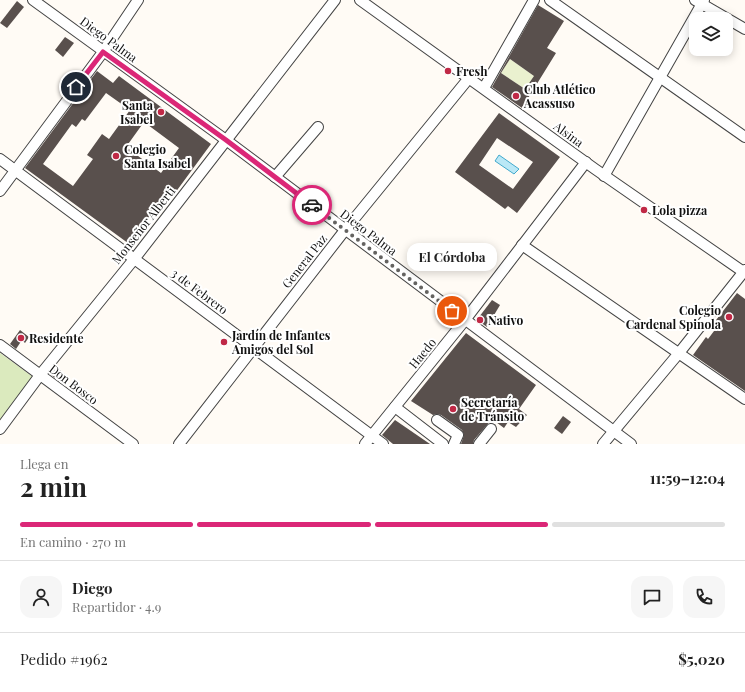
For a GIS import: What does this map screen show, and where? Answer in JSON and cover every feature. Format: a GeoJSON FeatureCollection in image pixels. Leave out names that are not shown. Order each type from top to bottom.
{"type":"FeatureCollection","features":[{"type":"Feature","properties":{"kind":"street","name":"Diego Palma"},"geometry":{"type":"LineString","coordinates":[[33,0],[226,140],[631,444]]}},
{"type":"Feature","properties":{"kind":"street"},"geometry":{"type":"LineString","coordinates":[[0,191],[14,169],[103,52],[138,0]]}},
{"type":"Feature","properties":{"kind":"street","name":"Monseñor Alberti"},"geometry":{"type":"LineString","coordinates":[[0,428],[40,375],[135,258],[335,0]]}},
{"type":"Feature","properties":{"kind":"street","name":"Alsina"},"geometry":{"type":"LineString","coordinates":[[360,0],[604,176],[745,272]]}},
{"type":"Feature","properties":{"kind":"street"},"geometry":{"type":"LineString","coordinates":[[484,88],[534,0]]}},
{"type":"Feature","properties":{"kind":"street"},"geometry":{"type":"LineString","coordinates":[[550,0],[745,138]]}},
{"type":"Feature","properties":{"kind":"street"},"geometry":{"type":"LineString","coordinates":[[604,176],[615,160],[700,2],[745,29]]}},
{"type":"Feature","properties":{"kind":"street","name":"General Paz"},"geometry":{"type":"LineString","coordinates":[[179,444],[344,230],[469,78]]}},
{"type":"Feature","properties":{"kind":"street"},"geometry":{"type":"LineString","coordinates":[[275,177],[318,127]]}},
{"type":"Feature","properties":{"kind":"street","name":"3 de Febrero"},"geometry":{"type":"LineString","coordinates":[[0,159],[253,347],[368,440],[383,444]]}},
{"type":"Feature","properties":{"kind":"street","name":"Haedo"},"geometry":{"type":"LineString","coordinates":[[368,440],[465,320],[586,162]]}},
{"type":"Feature","properties":{"kind":"street"},"geometry":{"type":"LineString","coordinates":[[522,245],[745,399]]}},
{"type":"Feature","properties":{"kind":"street"},"geometry":{"type":"LineString","coordinates":[[603,444],[745,272]]}},
{"type":"Feature","properties":{"kind":"street","name":"Don Bosco"},"geometry":{"type":"LineString","coordinates":[[0,345],[133,444]]}},
{"type":"Feature","properties":{"kind":"street"},"geometry":{"type":"LineString","coordinates":[[394,407],[443,444]]}},
{"type":"Feature","properties":{"kind":"street"},"geometry":{"type":"LineString","coordinates":[[437,420],[458,435],[454,444]]}},
{"type":"Feature","properties":{"kind":"street"},"geometry":{"type":"LineString","coordinates":[[479,444],[491,428]]}},
{"type":"Feature","properties":{"kind":"green space"},"geometry":{"type":"Polygon","coordinates":[[[510,59],[534,76],[525,89],[501,73],[510,59]]]}},
{"type":"Feature","properties":{"kind":"green space"},"geometry":{"type":"Polygon","coordinates":[[[0,353],[33,377],[0,421],[0,353]]]}},
{"type":"Feature","properties":{"kind":"water"},"geometry":{"type":"Polygon","coordinates":[[[499,155],[519,169],[514,174],[495,161],[499,155]]]}},
{"type":"Feature","properties":{"kind":"building"},"geometry":{"type":"Polygon","coordinates":[[[17,1],[24,7],[7,28],[0,23],[17,1]]]}},
{"type":"Feature","properties":{"kind":"building"},"geometry":{"type":"Polygon","coordinates":[[[538,5],[564,21],[547,48],[556,53],[522,108],[492,87],[538,5]],[[510,59],[501,73],[525,89],[534,76],[510,59]]]}},
{"type":"Feature","properties":{"kind":"building"},"geometry":{"type":"Polygon","coordinates":[[[65,37],[74,43],[63,57],[55,50],[65,37]]]}},
{"type":"Feature","properties":{"kind":"building","name":"Colegio Santa Isabel"},"geometry":{"type":"Polygon","coordinates":[[[97,71],[113,83],[119,76],[211,144],[175,193],[170,189],[143,225],[146,227],[132,246],[25,168],[97,71]],[[106,93],[85,121],[82,119],[76,127],[72,124],[43,164],[73,186],[93,159],[87,155],[102,134],[109,139],[130,110],[106,93]],[[144,122],[126,147],[161,173],[179,148],[144,122]]]}},
{"type":"Feature","properties":{"kind":"building"},"geometry":{"type":"Polygon","coordinates":[[[499,113],[560,157],[517,213],[508,206],[505,209],[455,172],[499,113]],[[497,138],[479,165],[513,189],[533,162],[497,138]]]}},
{"type":"Feature","properties":{"kind":"building","name":"Colegio Cardenal Spinola"},"geometry":{"type":"Polygon","coordinates":[[[737,293],[745,299],[745,391],[693,355],[706,337],[708,339],[717,327],[713,324],[737,293]]]}},
{"type":"Feature","properties":{"kind":"building"},"geometry":{"type":"Polygon","coordinates":[[[492,300],[500,305],[487,327],[480,322],[479,317],[492,300]]]}},
{"type":"Feature","properties":{"kind":"building","name":"Residente"},"geometry":{"type":"Polygon","coordinates":[[[20,330],[29,337],[25,343],[22,340],[16,349],[10,344],[20,330]]]}},
{"type":"Feature","properties":{"kind":"building"},"geometry":{"type":"Polygon","coordinates":[[[466,333],[536,385],[519,409],[527,415],[516,427],[508,422],[504,428],[492,419],[474,440],[473,444],[461,444],[464,435],[462,430],[441,415],[433,415],[411,401],[466,333]]]}},
{"type":"Feature","properties":{"kind":"building"},"geometry":{"type":"Polygon","coordinates":[[[55,366],[67,376],[61,382],[51,375],[55,366]]]}},
{"type":"Feature","properties":{"kind":"building"},"geometry":{"type":"Polygon","coordinates":[[[563,416],[571,422],[562,434],[554,428],[563,416]]]}},
{"type":"Feature","properties":{"kind":"building"},"geometry":{"type":"Polygon","coordinates":[[[395,420],[430,444],[393,444],[382,435],[395,420]]]}},
{"type":"Feature","properties":{"kind":"way so far"},"geometry":{"type":"LineString","coordinates":[[312,205],[452,311]]}},
{"type":"Feature","properties":{"kind":"place","name":"Fresh"},"geometry":{"type":"Point","coordinates":[448,71]}},
{"type":"Feature","properties":{"kind":"place","name":"Club Atlético Acassuso"},"geometry":{"type":"Point","coordinates":[516,96]}},
{"type":"Feature","properties":{"kind":"place","name":"Santa Isabel"},"geometry":{"type":"Point","coordinates":[161,112]}},
{"type":"Feature","properties":{"kind":"place","name":"Colegio Santa Isabel"},"geometry":{"type":"Point","coordinates":[116,156]}},
{"type":"Feature","properties":{"kind":"place","name":"Lola pizza"},"geometry":{"type":"Point","coordinates":[644,210]}},
{"type":"Feature","properties":{"kind":"place","name":"El Córdoba"},"geometry":{"type":"Point","coordinates":[452,311]}},
{"type":"Feature","properties":{"kind":"place","name":"Colegio Cardenal Spinola"},"geometry":{"type":"Point","coordinates":[729,317]}},
{"type":"Feature","properties":{"kind":"place","name":"Nativo"},"geometry":{"type":"Point","coordinates":[480,320]}},
{"type":"Feature","properties":{"kind":"place","name":"Residente"},"geometry":{"type":"Point","coordinates":[21,338]}},
{"type":"Feature","properties":{"kind":"place","name":"Jardín de Infantes Amigos del Sol"},"geometry":{"type":"Point","coordinates":[224,342]}},
{"type":"Feature","properties":{"kind":"place","name":"Secretaría de Tránsito"},"geometry":{"type":"Point","coordinates":[453,409]}},
{"type":"Feature","properties":{"kind":"route"},"geometry":{"type":"LineString","coordinates":[[76,87],[103,52],[226,140],[312,205]]}}]}
